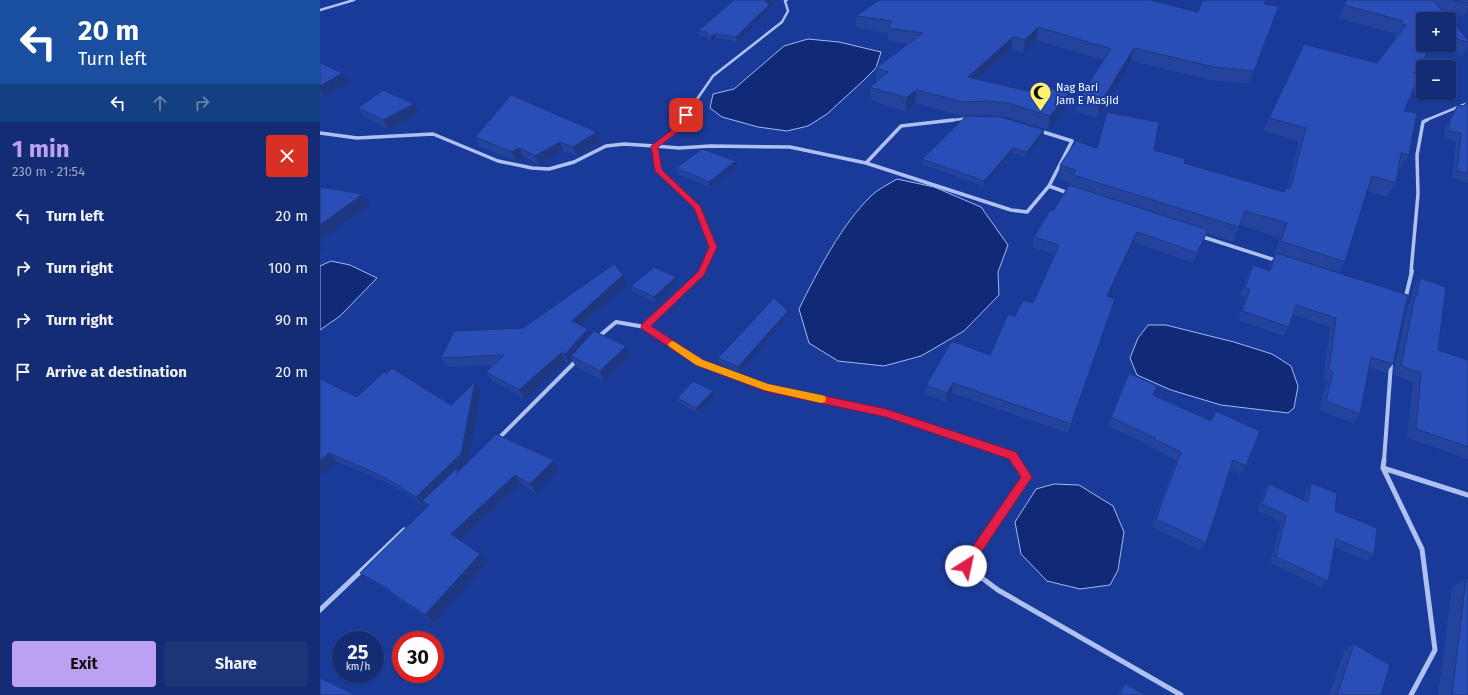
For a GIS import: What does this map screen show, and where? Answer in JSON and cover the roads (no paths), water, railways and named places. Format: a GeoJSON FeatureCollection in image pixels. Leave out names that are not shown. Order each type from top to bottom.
{"type":"FeatureCollection","features":[{"type":"Feature","properties":{"kind":"street"},"geometry":{"type":"LineString","coordinates":[[320,10],[354,0]]}},
{"type":"Feature","properties":{"kind":"street"},"geometry":{"type":"LineString","coordinates":[[655,146],[676,130],[713,76],[782,22],[788,11],[785,1],[787,0]]}},
{"type":"Feature","properties":{"kind":"street"},"geometry":{"type":"LineString","coordinates":[[1397,300],[1405,302],[1412,270],[1418,194],[1417,155],[1423,122],[1468,103]]}},
{"type":"Feature","properties":{"kind":"street"},"geometry":{"type":"LineString","coordinates":[[866,163],[901,126],[929,124],[963,118],[977,118]]}},
{"type":"Feature","properties":{"kind":"street"},"geometry":{"type":"LineString","coordinates":[[320,133],[326,136],[357,138],[433,134],[498,161],[532,168],[549,169],[574,162],[606,146],[624,144],[679,148],[710,146],[790,147],[866,163],[1011,210],[1027,212],[1048,186],[1072,141],[1035,129]]}},
{"type":"Feature","properties":{"kind":"street"},"geometry":{"type":"LineString","coordinates":[[645,327],[701,273],[713,247],[698,207],[659,171],[655,146]]}},
{"type":"Feature","properties":{"kind":"street"},"geometry":{"type":"LineString","coordinates":[[1048,186],[1070,193]]}},
{"type":"Feature","properties":{"kind":"street"},"geometry":{"type":"LineString","coordinates":[[1194,234],[1284,263]]}},
{"type":"Feature","properties":{"kind":"street"},"geometry":{"type":"LineString","coordinates":[[592,344],[602,332],[616,322],[645,327],[699,362],[768,388],[886,413],[1012,456],[1027,477],[966,566],[998,590],[1181,695]]}},
{"type":"Feature","properties":{"kind":"street"},"geometry":{"type":"LineString","coordinates":[[494,442],[562,377],[582,355]]}},
{"type":"Feature","properties":{"kind":"street"},"geometry":{"type":"LineString","coordinates":[[1393,355],[1390,370],[1383,468],[1422,549],[1435,650],[1411,695]]}},
{"type":"Feature","properties":{"kind":"street"},"geometry":{"type":"LineString","coordinates":[[1383,468],[1468,495]]}},
{"type":"Feature","properties":{"kind":"street"},"geometry":{"type":"LineString","coordinates":[[320,610],[410,524]]}},
{"type":"Feature","properties":{"kind":"place","name":"Nag Bari Jam E Masjid"},"geometry":{"type":"Point","coordinates":[1041,112]}}]}
